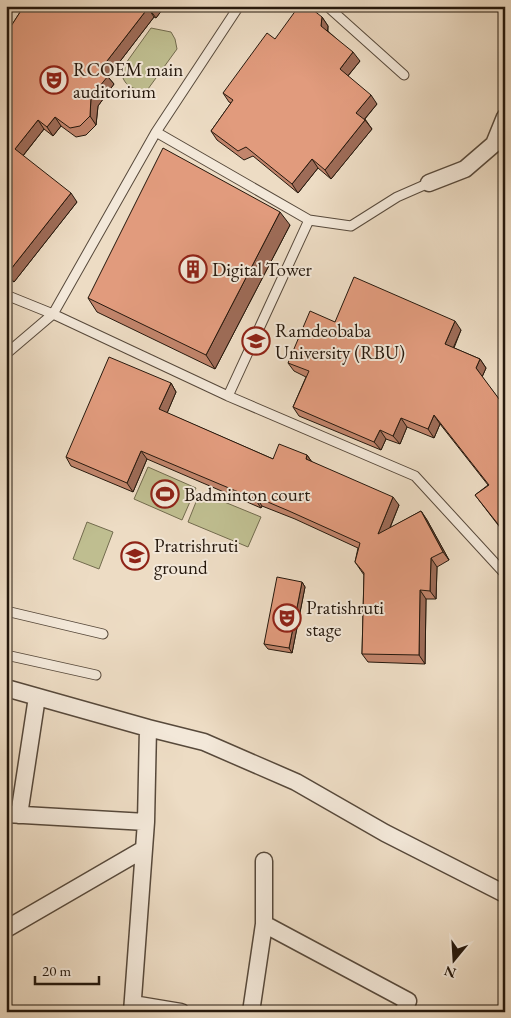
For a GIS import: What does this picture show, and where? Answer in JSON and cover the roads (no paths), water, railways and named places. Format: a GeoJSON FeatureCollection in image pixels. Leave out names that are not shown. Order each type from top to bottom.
{"type":"FeatureCollection","features":[{"type":"Feature","properties":{"kind":"street"},"geometry":{"type":"LineString","coordinates":[[429,183],[465,169],[494,144],[505,117]]}},
{"type":"Feature","properties":{"kind":"street"},"geometry":{"type":"LineString","coordinates":[[6,688],[204,742],[296,782],[385,832],[505,894]]}},
{"type":"Feature","properties":{"kind":"street"},"geometry":{"type":"LineString","coordinates":[[37,697],[13,814],[146,822]]}},
{"type":"Feature","properties":{"kind":"street"},"geometry":{"type":"LineString","coordinates":[[148,728],[146,822],[133,1008],[181,1012]]}},
{"type":"Feature","properties":{"kind":"street"},"geometry":{"type":"LineString","coordinates":[[6,929],[144,849]]}},
{"type":"Feature","properties":{"kind":"street"},"geometry":{"type":"LineString","coordinates":[[251,1012],[264,924],[264,861]]}},
{"type":"Feature","properties":{"kind":"street"},"geometry":{"type":"LineString","coordinates":[[264,924],[408,1001],[403,1012]]}},
{"type":"Feature","properties":{"kind":"lane"},"geometry":{"type":"LineString","coordinates":[[6,354],[53,314],[156,132],[239,6]]}},
{"type":"Feature","properties":{"kind":"lane"},"geometry":{"type":"LineString","coordinates":[[327,6],[404,75]]}},
{"type":"Feature","properties":{"kind":"lane"},"geometry":{"type":"LineString","coordinates":[[156,132],[309,220],[351,226],[397,197],[429,183]]}},
{"type":"Feature","properties":{"kind":"lane"},"geometry":{"type":"LineString","coordinates":[[228,396],[309,220]]}},
{"type":"Feature","properties":{"kind":"lane"},"geometry":{"type":"LineString","coordinates":[[6,295],[53,314],[228,396],[415,476],[505,574]]}},
{"type":"Feature","properties":{"kind":"lane"},"geometry":{"type":"LineString","coordinates":[[6,611],[103,634]]}},
{"type":"Feature","properties":{"kind":"lane"},"geometry":{"type":"LineString","coordinates":[[6,655],[96,675]]}},
{"type":"Feature","properties":{"kind":"place","name":"RCOEM main auditorium"},"geometry":{"type":"Point","coordinates":[54,80]}},
{"type":"Feature","properties":{"kind":"place","name":"Digital Tower"},"geometry":{"type":"Point","coordinates":[193,269]}},
{"type":"Feature","properties":{"kind":"place","name":"Ramdeobaba University (RBU)"},"geometry":{"type":"Point","coordinates":[256,341]}},
{"type":"Feature","properties":{"kind":"place","name":"Badminton court"},"geometry":{"type":"Point","coordinates":[165,494]}},
{"type":"Feature","properties":{"kind":"place","name":"Pratrishruti ground"},"geometry":{"type":"Point","coordinates":[135,556]}},
{"type":"Feature","properties":{"kind":"place","name":"Pratishruti stage"},"geometry":{"type":"Point","coordinates":[287,618]}}]}
